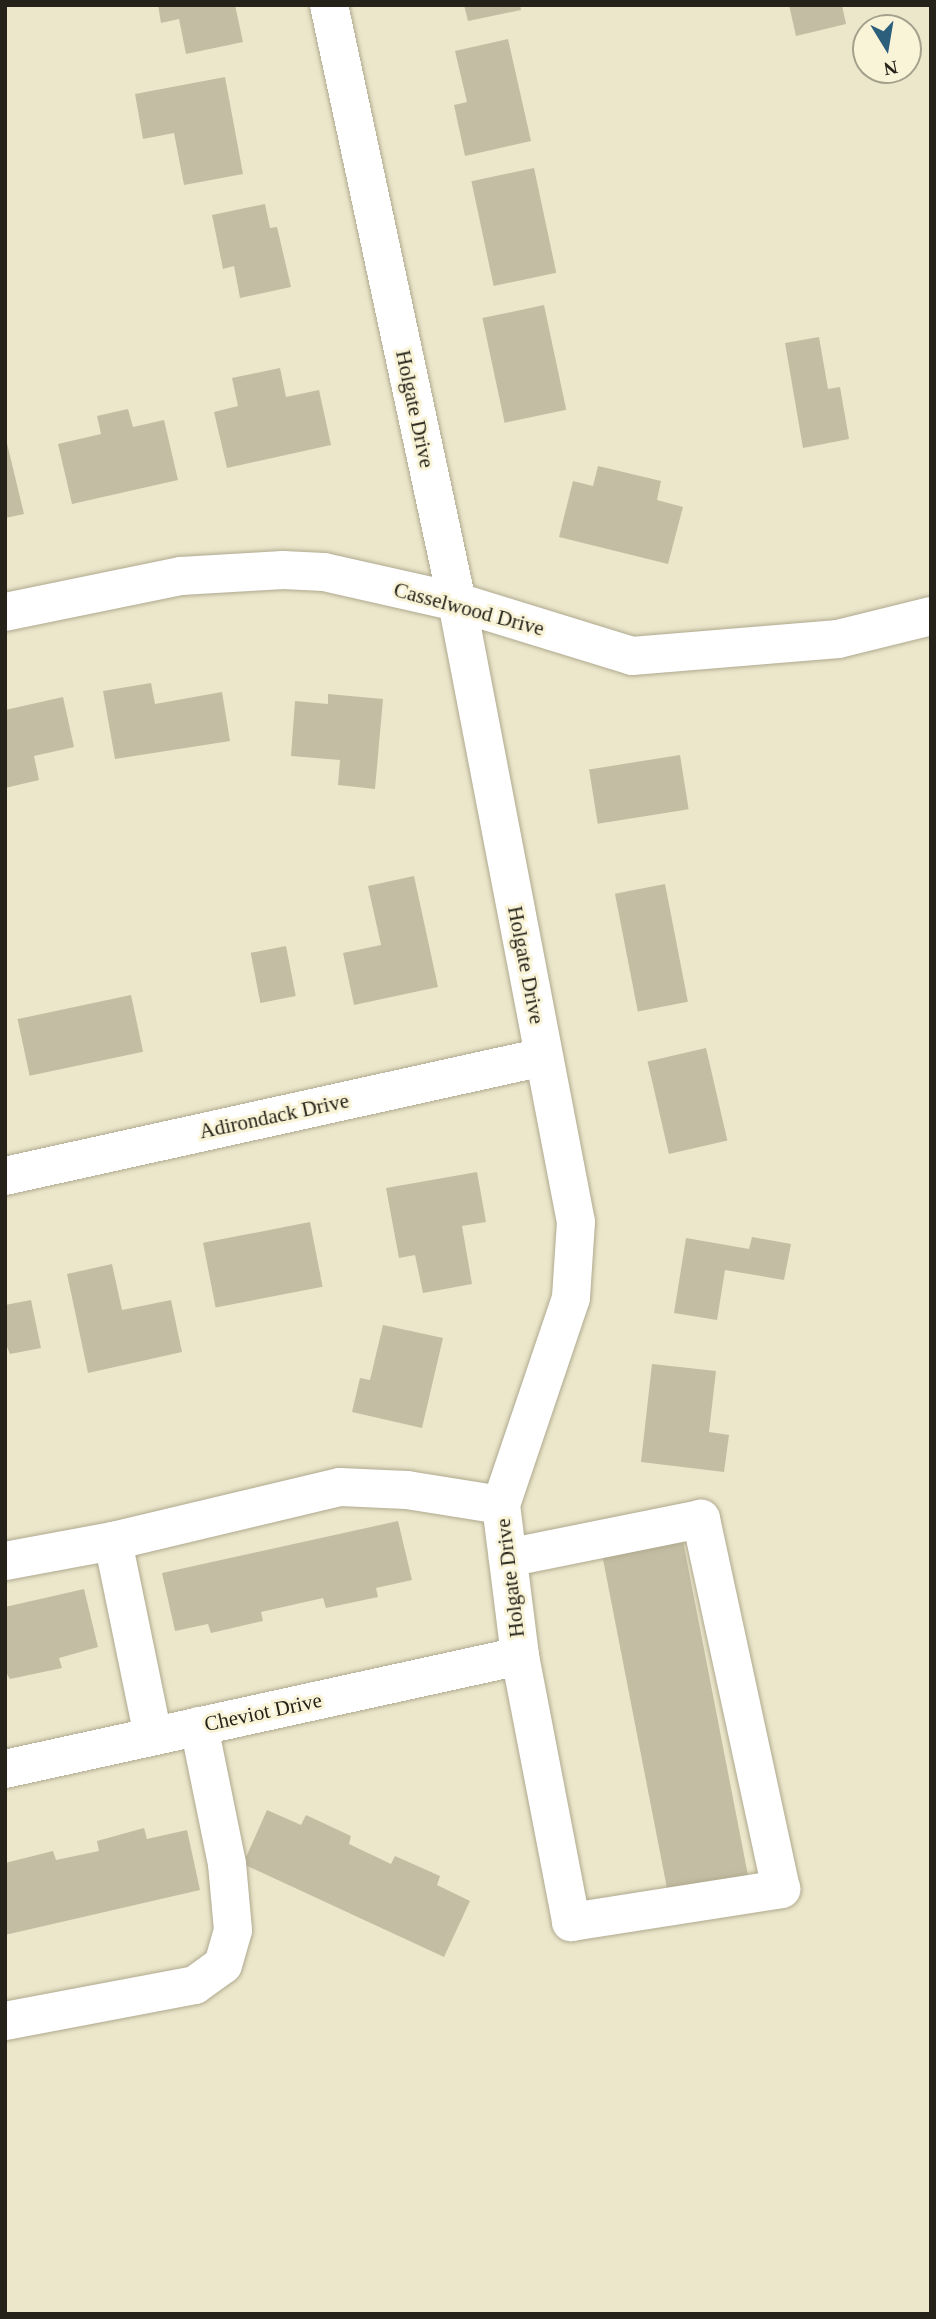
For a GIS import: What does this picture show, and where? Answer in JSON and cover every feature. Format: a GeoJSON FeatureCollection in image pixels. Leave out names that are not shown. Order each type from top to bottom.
{"type":"FeatureCollection","features":[{"type":"Feature","properties":{"kind":"street","name":"Holgate Drive"},"geometry":{"type":"LineString","coordinates":[[329,5],[457,602],[576,1222],[571,1298],[501,1506],[520,1656],[571,1922],[781,1889],[701,1518],[508,1558]]}},
{"type":"Feature","properties":{"kind":"street","name":"Casselwood Drive"},"geometry":{"type":"LineString","coordinates":[[5,612],[123,586],[239,570],[324,572],[457,602],[632,656],[838,639],[931,616]]}},
{"type":"Feature","properties":{"kind":"street","name":"Adirondack Drive"},"geometry":{"type":"LineString","coordinates":[[5,1175],[543,1057]]}},
{"type":"Feature","properties":{"kind":"street"},"geometry":{"type":"LineString","coordinates":[[5,1561],[113,1541],[340,1487],[407,1490],[501,1506]]}},
{"type":"Feature","properties":{"kind":"street"},"geometry":{"type":"LineString","coordinates":[[113,1541],[153,1736]]}},
{"type":"Feature","properties":{"kind":"street","name":"Cheviot Drive"},"geometry":{"type":"LineString","coordinates":[[5,1769],[520,1656]]}},
{"type":"Feature","properties":{"kind":"street"},"geometry":{"type":"LineString","coordinates":[[5,2021],[194,1985],[223,1965],[233,1930],[227,1864],[199,1726]]}},
{"type":"Feature","properties":{"kind":"building"},"geometry":{"type":"Polygon","coordinates":[[[158,5],[235,5],[243,42],[186,54],[179,19],[161,23],[158,5]]]}},
{"type":"Feature","properties":{"kind":"building"},"geometry":{"type":"Polygon","coordinates":[[[464,5],[520,5],[521,10],[468,21],[464,5]]]}},
{"type":"Feature","properties":{"kind":"building"},"geometry":{"type":"Polygon","coordinates":[[[789,5],[842,5],[846,24],[796,36],[789,5]]]}},
{"type":"Feature","properties":{"kind":"building"},"geometry":{"type":"Polygon","coordinates":[[[508,39],[531,141],[465,156],[454,105],[467,102],[455,51],[508,39]]]}},
{"type":"Feature","properties":{"kind":"building"},"geometry":{"type":"Polygon","coordinates":[[[225,77],[243,174],[184,185],[174,133],[143,139],[135,94],[225,77]]]}},
{"type":"Feature","properties":{"kind":"building"},"geometry":{"type":"Polygon","coordinates":[[[534,168],[556,273],[494,286],[471,181],[534,168]]]}},
{"type":"Feature","properties":{"kind":"building"},"geometry":{"type":"Polygon","coordinates":[[[265,204],[270,228],[277,227],[291,287],[240,298],[234,266],[223,269],[212,215],[265,204]]]}},
{"type":"Feature","properties":{"kind":"building"},"geometry":{"type":"Polygon","coordinates":[[[544,305],[566,410],[505,423],[482,318],[544,305]]]}},
{"type":"Feature","properties":{"kind":"building"},"geometry":{"type":"Polygon","coordinates":[[[819,337],[828,389],[840,387],[849,439],[803,448],[785,343],[819,337]]]}},
{"type":"Feature","properties":{"kind":"building"},"geometry":{"type":"Polygon","coordinates":[[[280,368],[286,397],[319,390],[331,445],[227,468],[214,412],[238,406],[232,378],[280,368]]]}},
{"type":"Feature","properties":{"kind":"building"},"geometry":{"type":"Polygon","coordinates":[[[128,409],[133,427],[164,420],[178,480],[72,504],[58,444],[101,434],[97,416],[128,409]]]}},
{"type":"Feature","properties":{"kind":"building"},"geometry":{"type":"Polygon","coordinates":[[[5,435],[24,514],[5,518],[5,435]]]}},
{"type":"Feature","properties":{"kind":"building"},"geometry":{"type":"Polygon","coordinates":[[[598,466],[661,481],[657,500],[683,507],[668,564],[559,537],[573,481],[593,486],[598,466]]]}},
{"type":"Feature","properties":{"kind":"building"},"geometry":{"type":"Polygon","coordinates":[[[151,683],[155,704],[222,692],[230,741],[115,759],[103,691],[151,683]]]}},
{"type":"Feature","properties":{"kind":"building"},"geometry":{"type":"Polygon","coordinates":[[[328,694],[383,699],[375,789],[338,785],[340,760],[291,756],[295,701],[328,704],[328,694]]]}},
{"type":"Feature","properties":{"kind":"building"},"geometry":{"type":"Polygon","coordinates":[[[63,697],[74,747],[34,756],[39,780],[5,788],[5,710],[63,697]]]}},
{"type":"Feature","properties":{"kind":"building"},"geometry":{"type":"Polygon","coordinates":[[[680,755],[689,809],[598,824],[589,769],[680,755]]]}},
{"type":"Feature","properties":{"kind":"building"},"geometry":{"type":"Polygon","coordinates":[[[414,876],[438,987],[354,1005],[343,953],[381,945],[368,886],[414,876]]]}},
{"type":"Feature","properties":{"kind":"building"},"geometry":{"type":"Polygon","coordinates":[[[665,884],[688,1002],[638,1012],[615,894],[665,884]]]}},
{"type":"Feature","properties":{"kind":"building"},"geometry":{"type":"Polygon","coordinates":[[[286,946],[296,996],[260,1003],[251,953],[286,946]]]}},
{"type":"Feature","properties":{"kind":"building"},"geometry":{"type":"Polygon","coordinates":[[[131,995],[143,1052],[30,1076],[18,1019],[131,995]]]}},
{"type":"Feature","properties":{"kind":"building"},"geometry":{"type":"Polygon","coordinates":[[[706,1048],[727,1141],[669,1154],[648,1061],[706,1048]]]}},
{"type":"Feature","properties":{"kind":"building"},"geometry":{"type":"Polygon","coordinates":[[[477,1172],[486,1222],[462,1226],[472,1284],[423,1293],[415,1255],[399,1258],[386,1188],[477,1172]]]}},
{"type":"Feature","properties":{"kind":"building"},"geometry":{"type":"Polygon","coordinates":[[[310,1222],[323,1287],[216,1308],[203,1243],[310,1222]]]}},
{"type":"Feature","properties":{"kind":"building"},"geometry":{"type":"Polygon","coordinates":[[[752,1237],[791,1244],[784,1280],[725,1270],[717,1320],[674,1313],[686,1238],[749,1249],[752,1237]]]}},
{"type":"Feature","properties":{"kind":"building"},"geometry":{"type":"Polygon","coordinates":[[[112,1264],[122,1310],[171,1300],[182,1352],[88,1373],[67,1274],[112,1264]]]}},
{"type":"Feature","properties":{"kind":"building"},"geometry":{"type":"Polygon","coordinates":[[[31,1300],[41,1348],[10,1354],[5,1342],[5,1305],[31,1300]]]}},
{"type":"Feature","properties":{"kind":"building"},"geometry":{"type":"Polygon","coordinates":[[[383,1325],[443,1338],[422,1428],[352,1412],[360,1378],[370,1380],[383,1325]]]}},
{"type":"Feature","properties":{"kind":"building"},"geometry":{"type":"Polygon","coordinates":[[[652,1364],[716,1371],[709,1432],[729,1435],[724,1472],[641,1462],[652,1364]]]}},
{"type":"Feature","properties":{"kind":"building"},"geometry":{"type":"Polygon","coordinates":[[[398,1521],[412,1580],[376,1588],[378,1597],[326,1608],[323,1598],[261,1612],[263,1621],[211,1633],[208,1624],[175,1631],[162,1573],[398,1521]]]}},
{"type":"Feature","properties":{"kind":"building"},"geometry":{"type":"Polygon","coordinates":[[[683,1541],[749,1879],[668,1894],[603,1557],[683,1541]]]}},
{"type":"Feature","properties":{"kind":"building"},"geometry":{"type":"Polygon","coordinates":[[[84,1589],[98,1647],[59,1658],[62,1668],[10,1679],[5,1671],[5,1607],[84,1589]]]}},
{"type":"Feature","properties":{"kind":"building"},"geometry":{"type":"Polygon","coordinates":[[[267,1810],[301,1825],[306,1815],[351,1836],[349,1844],[391,1864],[395,1856],[440,1876],[437,1885],[470,1901],[444,1957],[243,1864],[267,1810]]]}},
{"type":"Feature","properties":{"kind":"building"},"geometry":{"type":"Polygon","coordinates":[[[144,1828],[147,1839],[187,1830],[200,1890],[5,1935],[5,1863],[53,1851],[56,1860],[99,1851],[97,1841],[144,1828]]]}}]}
